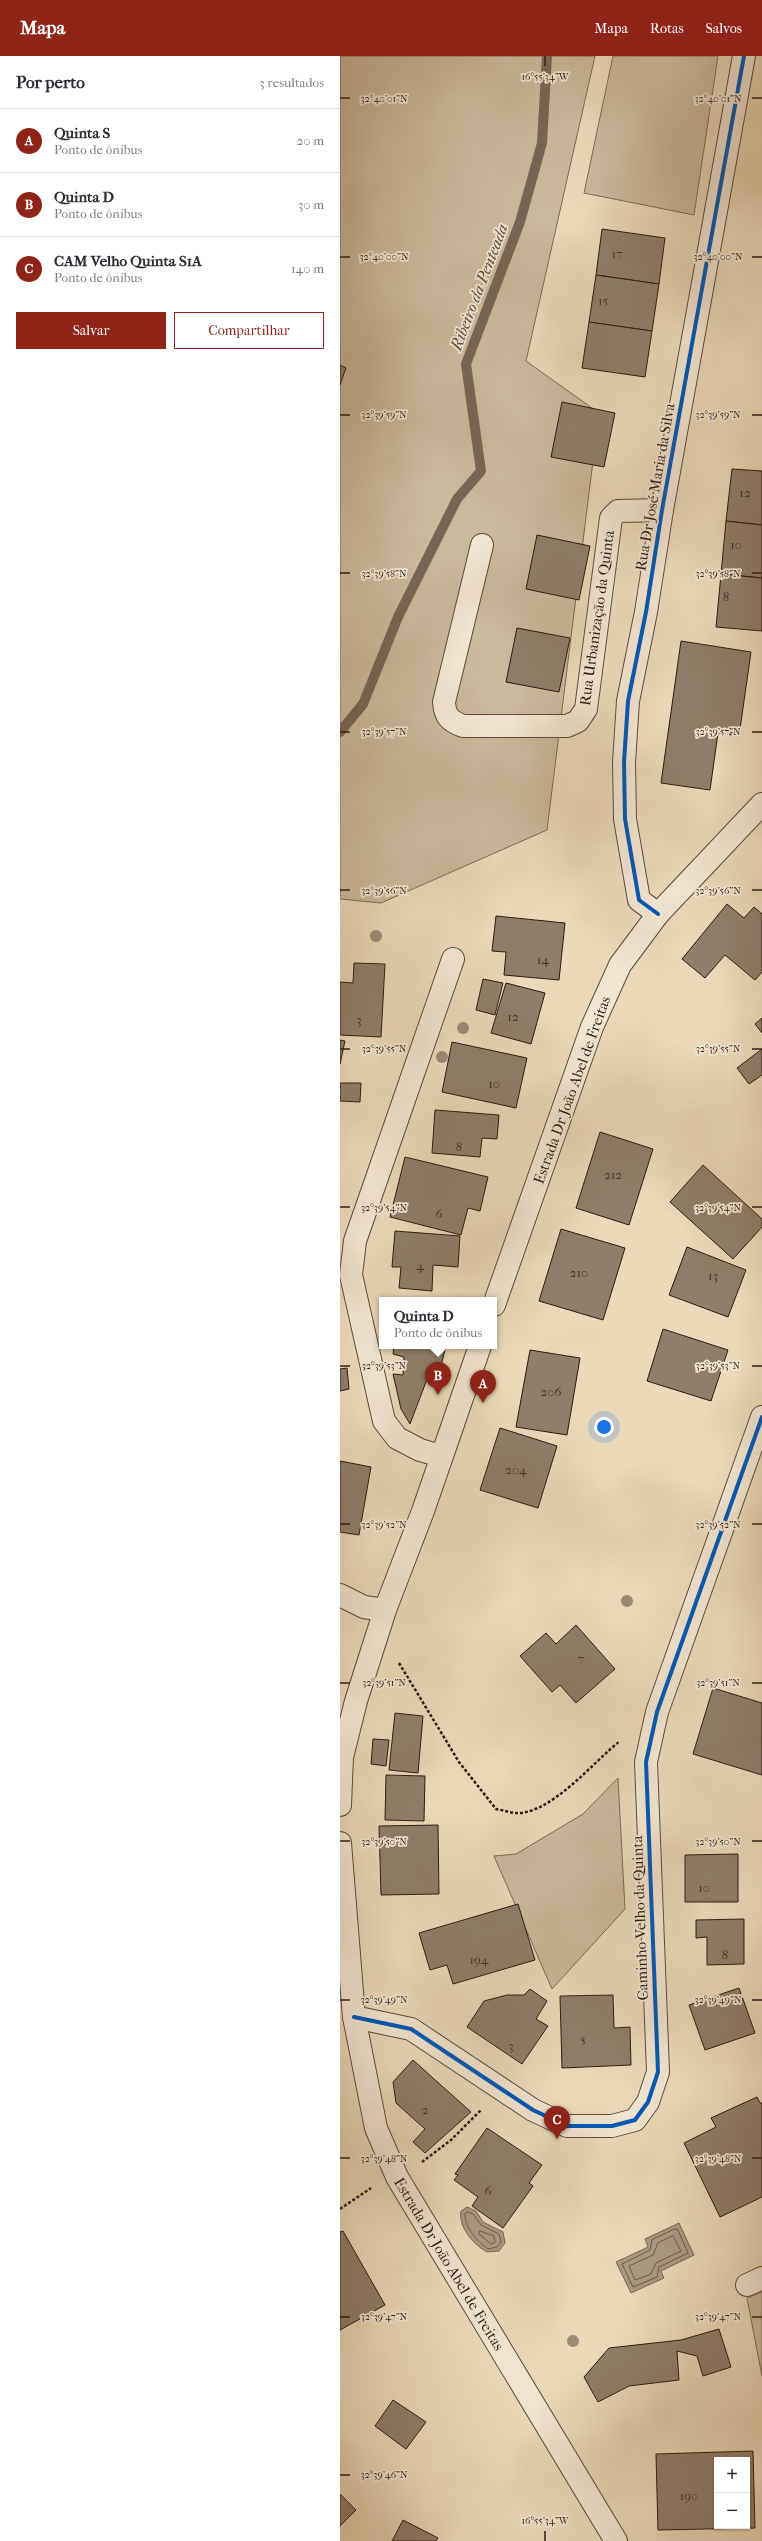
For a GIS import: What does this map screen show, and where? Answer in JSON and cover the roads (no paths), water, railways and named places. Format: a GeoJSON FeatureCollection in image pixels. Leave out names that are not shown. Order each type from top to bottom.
{"type":"FeatureCollection","features":[{"type":"Feature","properties":{"kind":"street","name":"Rua Dr José Maria da Silva"},"geometry":{"type":"LineString","coordinates":[[658,914],[639,900],[625,819],[624,762],[628,701],[646,612],[662,510],[744,56]]}},
{"type":"Feature","properties":{"kind":"street","name":"Rua Urbanização da Quinta"},"geometry":{"type":"LineString","coordinates":[[482,545],[444,702],[445,714],[452,722],[463,726],[567,726],[578,721],[586,709],[612,518],[618,511],[662,510]]}},
{"type":"Feature","properties":{"kind":"street","name":"Estrada Dr João Abel de Freitas"},"geometry":{"type":"LineString","coordinates":[[497,1297],[592,1027],[620,965],[658,914],[762,804]]}},
{"type":"Feature","properties":{"kind":"street"},"geometry":{"type":"LineString","coordinates":[[441,1456],[420,1450],[397,1438],[384,1421],[351,1275],[355,1241],[453,959]]}},
{"type":"Feature","properties":{"kind":"street"},"geometry":{"type":"LineString","coordinates":[[340,1805],[342,1757],[356,1701],[385,1610],[423,1511],[479,1349]]}},
{"type":"Feature","properties":{"kind":"street","name":"Caminho Velho da Quinta"},"geometry":{"type":"LineString","coordinates":[[354,2017],[411,2029],[533,2110],[567,2126],[612,2126],[635,2120],[648,2102],[658,2072],[646,1762],[657,1712],[762,1417]]}},
{"type":"Feature","properties":{"kind":"street"},"geometry":{"type":"LineString","coordinates":[[340,1595],[364,1607],[385,1610]]}},
{"type":"Feature","properties":{"kind":"street","name":"Estrada Dr João Abel de Freitas"},"geometry":{"type":"LineString","coordinates":[[340,1843],[354,2017],[376,2128],[397,2177],[616,2541]]}},
{"type":"Feature","properties":{"kind":"water"},"geometry":{"type":"Polygon","coordinates":[[[467,2207],[476,2211],[483,2222],[503,2232],[505,2243],[499,2251],[487,2252],[477,2245],[468,2235],[464,2229],[461,2217],[461,2211],[467,2207]]]}},
{"type":"Feature","properties":{"kind":"water"},"geometry":{"type":"Polygon","coordinates":[[[679,2223],[694,2255],[661,2271],[664,2278],[631,2293],[616,2262],[648,2247],[645,2239],[679,2223]]]}},
{"type":"Feature","properties":{"kind":"waterway","name":"Ribeiro da Penteada"},"geometry":{"type":"LineString","coordinates":[[340,732],[363,704],[398,617],[457,499],[481,471],[466,364],[520,222],[542,143],[547,56]]}},
{"type":"Feature","properties":{"kind":"place","name":"Quinta D"},"geometry":{"type":"Point","coordinates":[438,1395]}},
{"type":"Feature","properties":{"kind":"place","name":"Quinta S"},"geometry":{"type":"Point","coordinates":[483,1403]}},
{"type":"Feature","properties":{"kind":"place","name":"CAM Velho Quinta S1A"},"geometry":{"type":"Point","coordinates":[557,2139]}}]}
